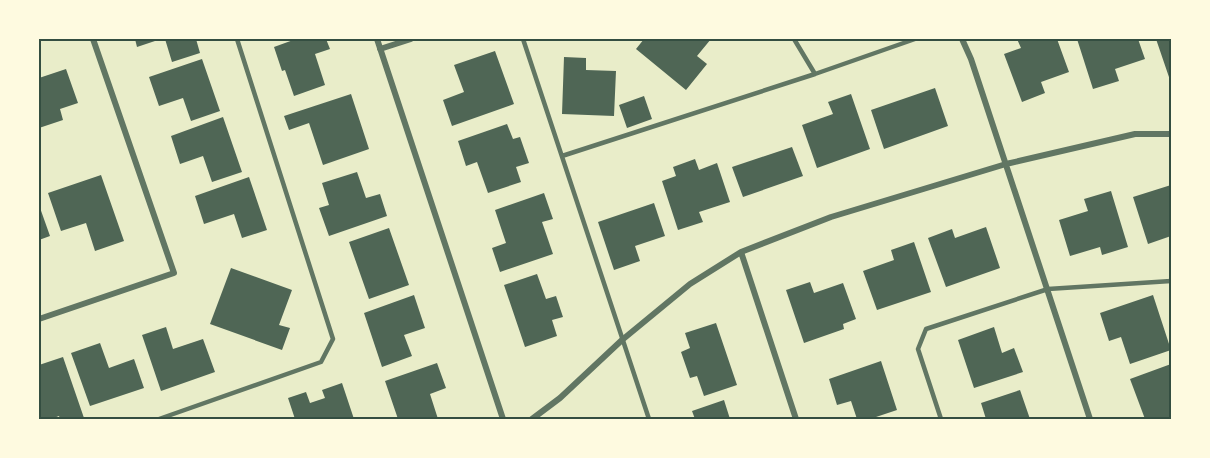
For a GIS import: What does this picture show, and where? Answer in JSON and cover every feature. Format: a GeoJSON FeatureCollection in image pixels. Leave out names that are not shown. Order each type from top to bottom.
{"type":"FeatureCollection","features":[{"type":"Feature","properties":{"kind":"street"},"geometry":{"type":"LineString","coordinates":[[39,319],[174,273],[93,39]]}},
{"type":"Feature","properties":{"kind":"street"},"geometry":{"type":"LineString","coordinates":[[377,39],[503,419]]}},
{"type":"Feature","properties":{"kind":"street"},"geometry":{"type":"LineString","coordinates":[[380,49],[411,39]]}},
{"type":"Feature","properties":{"kind":"street"},"geometry":{"type":"LineString","coordinates":[[962,39],[971,59],[1090,419]]}},
{"type":"Feature","properties":{"kind":"street"},"geometry":{"type":"LineString","coordinates":[[532,419],[560,398],[622,340],[690,284],[741,252],[831,217],[1006,164],[1136,134],[1171,134]]}},
{"type":"Feature","properties":{"kind":"street"},"geometry":{"type":"LineString","coordinates":[[741,252],[796,419]]}},
{"type":"Feature","properties":{"kind":"lane"},"geometry":{"type":"LineString","coordinates":[[159,419],[321,362],[333,339],[237,39]]}},
{"type":"Feature","properties":{"kind":"lane"},"geometry":{"type":"LineString","coordinates":[[523,39],[650,419]]}},
{"type":"Feature","properties":{"kind":"lane"},"geometry":{"type":"LineString","coordinates":[[794,39],[815,74]]}},
{"type":"Feature","properties":{"kind":"lane"},"geometry":{"type":"LineString","coordinates":[[562,156],[915,39]]}},
{"type":"Feature","properties":{"kind":"lane"},"geometry":{"type":"LineString","coordinates":[[941,419],[918,349],[926,329],[1048,289],[1171,281]]}},
{"type":"Feature","properties":{"kind":"building"},"geometry":{"type":"Polygon","coordinates":[[[135,39],[161,39],[137,47],[135,39]]]}},
{"type":"Feature","properties":{"kind":"building"},"geometry":{"type":"Polygon","coordinates":[[[165,39],[196,39],[200,53],[172,62],[165,39]]]}},
{"type":"Feature","properties":{"kind":"building"},"geometry":{"type":"Polygon","coordinates":[[[296,39],[326,39],[330,49],[315,54],[325,85],[294,96],[274,47],[296,39]]]}},
{"type":"Feature","properties":{"kind":"building"},"geometry":{"type":"Polygon","coordinates":[[[644,39],[711,39],[697,56],[707,64],[686,90],[636,49],[644,39]]]}},
{"type":"Feature","properties":{"kind":"building"},"geometry":{"type":"Polygon","coordinates":[[[1017,39],[1057,39],[1069,72],[1041,82],[1045,93],[1022,102],[1004,54],[1021,48],[1017,39]]]}},
{"type":"Feature","properties":{"kind":"building"},"geometry":{"type":"Polygon","coordinates":[[[1077,39],[1138,39],[1145,59],[1115,69],[1119,81],[1093,89],[1077,39]]]}},
{"type":"Feature","properties":{"kind":"building"},"geometry":{"type":"Polygon","coordinates":[[[1156,39],[1171,39],[1171,83],[1156,39]]]}},
{"type":"Feature","properties":{"kind":"building"},"geometry":{"type":"Polygon","coordinates":[[[495,51],[514,104],[452,126],[443,100],[464,92],[454,65],[495,51]]]}},
{"type":"Feature","properties":{"kind":"building"},"geometry":{"type":"Polygon","coordinates":[[[564,57],[586,58],[586,70],[616,71],[614,116],[562,114],[564,57]]]}},
{"type":"Feature","properties":{"kind":"building"},"geometry":{"type":"Polygon","coordinates":[[[202,59],[220,111],[191,121],[183,98],[159,106],[149,77],[202,59]]]}},
{"type":"Feature","properties":{"kind":"building"},"geometry":{"type":"Polygon","coordinates":[[[66,69],[78,103],[60,109],[63,120],[39,128],[39,78],[66,69]]]}},
{"type":"Feature","properties":{"kind":"building"},"geometry":{"type":"Polygon","coordinates":[[[935,88],[948,126],[884,149],[871,110],[935,88]]]}},
{"type":"Feature","properties":{"kind":"building"},"geometry":{"type":"Polygon","coordinates":[[[351,94],[369,149],[323,165],[309,123],[289,130],[284,116],[351,94]]]}},
{"type":"Feature","properties":{"kind":"building"},"geometry":{"type":"Polygon","coordinates":[[[851,94],[870,149],[817,168],[802,125],[833,114],[828,102],[851,94]]]}},
{"type":"Feature","properties":{"kind":"building"},"geometry":{"type":"Polygon","coordinates":[[[644,96],[652,119],[627,128],[619,105],[644,96]]]}},
{"type":"Feature","properties":{"kind":"building"},"geometry":{"type":"Polygon","coordinates":[[[223,117],[242,172],[212,182],[203,156],[180,164],[171,136],[223,117]]]}},
{"type":"Feature","properties":{"kind":"building"},"geometry":{"type":"Polygon","coordinates":[[[507,124],[513,139],[520,137],[529,163],[516,167],[521,182],[488,193],[477,162],[466,166],[458,141],[507,124]]]}},
{"type":"Feature","properties":{"kind":"building"},"geometry":{"type":"Polygon","coordinates":[[[792,147],[803,176],[743,197],[732,167],[792,147]]]}},
{"type":"Feature","properties":{"kind":"building"},"geometry":{"type":"Polygon","coordinates":[[[695,159],[699,170],[717,163],[730,202],[699,212],[703,222],[678,230],[662,181],[676,176],[673,167],[695,159]]]}},
{"type":"Feature","properties":{"kind":"building"},"geometry":{"type":"Polygon","coordinates":[[[357,172],[366,198],[380,194],[387,216],[329,236],[319,208],[329,205],[322,183],[357,172]]]}},
{"type":"Feature","properties":{"kind":"building"},"geometry":{"type":"Polygon","coordinates":[[[101,175],[124,241],[95,251],[86,223],[61,231],[48,193],[101,175]]]}},
{"type":"Feature","properties":{"kind":"building"},"geometry":{"type":"Polygon","coordinates":[[[249,177],[267,230],[242,238],[234,214],[204,224],[195,196],[249,177]]]}},
{"type":"Feature","properties":{"kind":"building"},"geometry":{"type":"Polygon","coordinates":[[[1171,185],[1171,236],[1148,244],[1133,197],[1171,185]]]}},
{"type":"Feature","properties":{"kind":"building"},"geometry":{"type":"Polygon","coordinates":[[[1111,191],[1128,247],[1102,255],[1100,247],[1070,256],[1059,220],[1088,211],[1084,199],[1111,191]]]}},
{"type":"Feature","properties":{"kind":"building"},"geometry":{"type":"Polygon","coordinates":[[[544,193],[553,219],[542,222],[553,254],[500,272],[492,248],[506,243],[495,210],[544,193]]]}},
{"type":"Feature","properties":{"kind":"building"},"geometry":{"type":"Polygon","coordinates":[[[654,203],[665,236],[635,246],[640,261],[614,270],[598,222],[654,203]]]}},
{"type":"Feature","properties":{"kind":"building"},"geometry":{"type":"Polygon","coordinates":[[[39,205],[50,236],[39,240],[39,205]]]}},
{"type":"Feature","properties":{"kind":"building"},"geometry":{"type":"Polygon","coordinates":[[[986,227],[1000,268],[946,287],[928,238],[952,229],[955,238],[986,227]]]}},
{"type":"Feature","properties":{"kind":"building"},"geometry":{"type":"Polygon","coordinates":[[[389,228],[409,285],[369,299],[349,242],[389,228]]]}},
{"type":"Feature","properties":{"kind":"building"},"geometry":{"type":"Polygon","coordinates":[[[914,242],[931,292],[877,310],[863,271],[894,260],[891,250],[914,242]]]}},
{"type":"Feature","properties":{"kind":"building"},"geometry":{"type":"Polygon","coordinates":[[[231,268],[292,290],[279,325],[290,328],[282,350],[210,324],[231,268]]]}},
{"type":"Feature","properties":{"kind":"building"},"geometry":{"type":"Polygon","coordinates":[[[537,274],[546,299],[556,296],[563,317],[552,320],[557,336],[525,347],[504,285],[537,274]]]}},
{"type":"Feature","properties":{"kind":"building"},"geometry":{"type":"Polygon","coordinates":[[[810,282],[814,293],[843,283],[856,319],[843,324],[844,329],[804,343],[786,290],[810,282]]]}},
{"type":"Feature","properties":{"kind":"building"},"geometry":{"type":"Polygon","coordinates":[[[414,295],[425,328],[404,335],[412,356],[382,367],[364,313],[414,295]]]}},
{"type":"Feature","properties":{"kind":"building"},"geometry":{"type":"Polygon","coordinates":[[[1153,295],[1171,350],[1130,364],[1121,337],[1109,341],[1100,313],[1153,295]]]}},
{"type":"Feature","properties":{"kind":"building"},"geometry":{"type":"Polygon","coordinates":[[[716,323],[737,385],[704,396],[697,376],[690,378],[681,352],[690,348],[685,333],[716,323]]]}},
{"type":"Feature","properties":{"kind":"building"},"geometry":{"type":"Polygon","coordinates":[[[166,327],[173,349],[203,339],[215,372],[161,391],[142,335],[166,327]]]}},
{"type":"Feature","properties":{"kind":"building"},"geometry":{"type":"Polygon","coordinates":[[[994,327],[1002,353],[1014,348],[1023,372],[974,388],[958,340],[994,327]]]}},
{"type":"Feature","properties":{"kind":"building"},"geometry":{"type":"Polygon","coordinates":[[[100,343],[109,368],[134,359],[144,388],[90,406],[71,353],[100,343]]]}},
{"type":"Feature","properties":{"kind":"building"},"geometry":{"type":"Polygon","coordinates":[[[63,357],[84,418],[60,419],[59,416],[39,419],[39,365],[63,357]]]}},
{"type":"Feature","properties":{"kind":"building"},"geometry":{"type":"Polygon","coordinates":[[[881,361],[897,410],[870,419],[857,419],[851,401],[837,405],[829,379],[881,361]]]}},
{"type":"Feature","properties":{"kind":"building"},"geometry":{"type":"Polygon","coordinates":[[[437,363],[446,388],[430,394],[438,419],[398,419],[385,381],[437,363]]]}},
{"type":"Feature","properties":{"kind":"building"},"geometry":{"type":"Polygon","coordinates":[[[1171,364],[1171,419],[1145,419],[1130,379],[1171,364]]]}},
{"type":"Feature","properties":{"kind":"building"},"geometry":{"type":"Polygon","coordinates":[[[342,383],[354,419],[295,419],[288,398],[306,392],[310,403],[325,398],[322,390],[342,383]]]}},
{"type":"Feature","properties":{"kind":"building"},"geometry":{"type":"Polygon","coordinates":[[[1020,390],[1030,419],[986,419],[981,403],[1020,390]]]}},
{"type":"Feature","properties":{"kind":"building"},"geometry":{"type":"Polygon","coordinates":[[[724,400],[730,419],[695,419],[692,411],[724,400]]]}}]}
